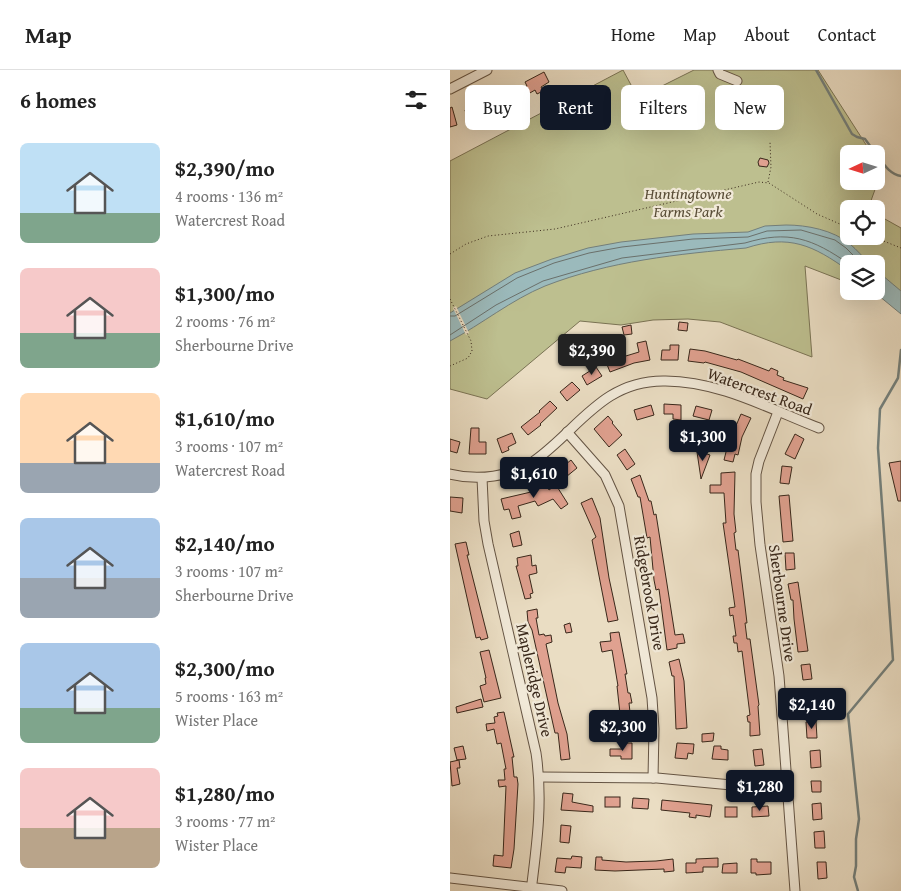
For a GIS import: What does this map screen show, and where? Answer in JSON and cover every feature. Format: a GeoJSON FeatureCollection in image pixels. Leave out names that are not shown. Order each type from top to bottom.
{"type":"FeatureCollection","features":[{"type":"Feature","properties":{"kind":"street"},"geometry":{"type":"LineString","coordinates":[[450,89],[488,70]]}},
{"type":"Feature","properties":{"kind":"street"},"geometry":{"type":"LineString","coordinates":[[718,70],[720,74],[737,81]]}},
{"type":"Feature","properties":{"kind":"street","name":"Watercrest Road"},"geometry":{"type":"LineString","coordinates":[[450,474],[466,478],[482,478],[510,472],[533,462],[596,405],[608,397],[624,389],[658,381],[682,382],[717,388],[819,428]]}},
{"type":"Feature","properties":{"kind":"street","name":"Sherbourne Drive"},"geometry":{"type":"LineString","coordinates":[[778,412],[759,461],[756,490],[760,545],[779,676],[795,891]]}},
{"type":"Feature","properties":{"kind":"street","name":"Ridgebrook Drive"},"geometry":{"type":"LineString","coordinates":[[567,432],[605,475],[619,506],[652,698],[654,729],[653,778]]}},
{"type":"Feature","properties":{"kind":"street","name":"Mapleridge Drive"},"geometry":{"type":"LineString","coordinates":[[482,478],[484,521],[488,544],[534,743],[540,777],[540,805],[531,889]]}},
{"type":"Feature","properties":{"kind":"street"},"geometry":{"type":"LineString","coordinates":[[540,777],[653,778],[742,786],[788,782]]}},
{"type":"Feature","properties":{"kind":"street"},"geometry":{"type":"LineString","coordinates":[[450,878],[531,889],[562,891]]}},
{"type":"Feature","properties":{"kind":"path"},"geometry":{"type":"LineString","coordinates":[[768,183],[771,167],[770,142]]}},
{"type":"Feature","properties":{"kind":"path"},"geometry":{"type":"LineString","coordinates":[[450,254],[466,244],[494,235],[547,231],[753,183],[768,183],[817,214],[840,224]]}},
{"type":"Feature","properties":{"kind":"path"},"geometry":{"type":"LineString","coordinates":[[885,242],[901,248]]}},
{"type":"Feature","properties":{"kind":"path"},"geometry":{"type":"LineString","coordinates":[[450,299],[472,348],[466,359],[450,366]]}},
{"type":"Feature","properties":{"kind":"green space","name":"Huntingtowne Farms Park"},"geometry":{"type":"Polygon","coordinates":[[[623,70],[631,85],[621,85],[621,130],[705,130],[705,85],[664,85],[694,70],[818,70],[866,145],[840,145],[840,190],[875,190],[871,200],[840,200],[840,245],[885,245],[885,219],[901,228],[901,301],[885,296],[885,255],[840,255],[840,280],[805,266],[812,357],[720,322],[688,319],[653,320],[621,325],[580,321],[487,399],[450,389],[450,161],[509,130],[530,130],[530,119],[540,114],[540,130],[611,130],[611,85],[594,85],[623,70]]]}},
{"type":"Feature","properties":{"kind":"water"},"geometry":{"type":"Polygon","coordinates":[[[765,226],[802,226],[828,232],[840,237],[840,245],[851,245],[861,255],[840,255],[840,265],[824,254],[800,244],[775,242],[746,248],[644,260],[594,270],[569,277],[532,292],[450,341],[450,313],[515,273],[552,259],[588,248],[621,242],[693,234],[748,232],[765,226]]]}},
{"type":"Feature","properties":{"kind":"water"},"geometry":{"type":"Polygon","coordinates":[[[885,278],[901,291],[901,314],[884,300],[885,278]]]}},
{"type":"Feature","properties":{"kind":"pier"},"geometry":{"type":"Polygon","coordinates":[[[456,306],[469,333],[466,335],[453,308],[456,306]]]}},
{"type":"Feature","properties":{"kind":"building"},"geometry":{"type":"Polygon","coordinates":[[[544,72],[549,82],[540,85],[540,92],[537,94],[535,90],[530,93],[530,85],[526,85],[525,82],[544,72]]]}},
{"type":"Feature","properties":{"kind":"building"},"geometry":{"type":"Polygon","coordinates":[[[452,107],[457,125],[450,127],[450,108],[452,107]]]}},
{"type":"Feature","properties":{"kind":"building"},"geometry":{"type":"Polygon","coordinates":[[[760,158],[768,160],[767,167],[759,166],[760,158]]]}},
{"type":"Feature","properties":{"kind":"building"},"geometry":{"type":"Polygon","coordinates":[[[679,322],[688,323],[687,331],[678,330],[679,322]]]}},
{"type":"Feature","properties":{"kind":"building"},"geometry":{"type":"Polygon","coordinates":[[[631,325],[632,334],[624,335],[622,327],[631,325]]]}},
{"type":"Feature","properties":{"kind":"building"},"geometry":{"type":"Polygon","coordinates":[[[646,341],[650,360],[634,363],[610,372],[606,362],[639,352],[637,343],[646,341]]]}},
{"type":"Feature","properties":{"kind":"building"},"geometry":{"type":"Polygon","coordinates":[[[670,345],[679,345],[678,360],[661,360],[662,350],[670,350],[670,345]]]}},
{"type":"Feature","properties":{"kind":"building"},"geometry":{"type":"Polygon","coordinates":[[[690,349],[738,359],[769,371],[771,368],[778,371],[777,375],[784,378],[783,380],[808,388],[803,399],[741,372],[705,362],[688,361],[690,349]]]}},
{"type":"Feature","properties":{"kind":"building"},"geometry":{"type":"Polygon","coordinates":[[[596,367],[602,376],[587,385],[582,376],[596,367]]]}},
{"type":"Feature","properties":{"kind":"building"},"geometry":{"type":"Polygon","coordinates":[[[572,382],[580,390],[567,401],[560,392],[572,382]]]}},
{"type":"Feature","properties":{"kind":"building"},"geometry":{"type":"Polygon","coordinates":[[[550,401],[557,408],[541,425],[528,435],[521,427],[540,412],[550,401]]]}},
{"type":"Feature","properties":{"kind":"building"},"geometry":{"type":"Polygon","coordinates":[[[664,404],[681,405],[681,420],[673,419],[673,414],[664,414],[664,404]]]}},
{"type":"Feature","properties":{"kind":"building"},"geometry":{"type":"Polygon","coordinates":[[[651,405],[654,415],[637,420],[634,410],[651,405]]]}},
{"type":"Feature","properties":{"kind":"building"},"geometry":{"type":"Polygon","coordinates":[[[696,406],[712,410],[709,420],[693,416],[696,406]]]}},
{"type":"Feature","properties":{"kind":"building"},"geometry":{"type":"Polygon","coordinates":[[[741,414],[751,418],[742,437],[738,455],[735,454],[733,462],[724,460],[730,436],[712,431],[715,421],[735,428],[741,414]]]}},
{"type":"Feature","properties":{"kind":"building"},"geometry":{"type":"Polygon","coordinates":[[[608,416],[622,435],[609,447],[594,429],[608,416]]]}},
{"type":"Feature","properties":{"kind":"building"},"geometry":{"type":"Polygon","coordinates":[[[471,428],[479,428],[479,442],[486,442],[486,454],[469,454],[471,428]]]}},
{"type":"Feature","properties":{"kind":"building"},"geometry":{"type":"Polygon","coordinates":[[[512,433],[516,443],[508,447],[509,450],[502,453],[497,439],[512,433]]]}},
{"type":"Feature","properties":{"kind":"building"},"geometry":{"type":"Polygon","coordinates":[[[795,434],[804,439],[795,459],[785,454],[795,434]]]}},
{"type":"Feature","properties":{"kind":"building"},"geometry":{"type":"Polygon","coordinates":[[[450,439],[460,442],[457,453],[450,451],[450,439]]]}},
{"type":"Feature","properties":{"kind":"building"},"geometry":{"type":"Polygon","coordinates":[[[625,449],[635,464],[627,470],[617,455],[625,449]]]}},
{"type":"Feature","properties":{"kind":"building"},"geometry":{"type":"Polygon","coordinates":[[[697,452],[703,455],[704,453],[710,455],[701,479],[697,452]]]}},
{"type":"Feature","properties":{"kind":"building"},"geometry":{"type":"Polygon","coordinates":[[[571,460],[577,468],[561,481],[555,473],[571,460]]]}},
{"type":"Feature","properties":{"kind":"building"},"geometry":{"type":"Polygon","coordinates":[[[901,461],[901,501],[898,501],[889,463],[901,461]]]}},
{"type":"Feature","properties":{"kind":"building"},"geometry":{"type":"Polygon","coordinates":[[[782,466],[792,467],[789,484],[780,483],[782,466]]]}},
{"type":"Feature","properties":{"kind":"building"},"geometry":{"type":"Polygon","coordinates":[[[735,472],[734,514],[736,532],[734,533],[745,606],[747,639],[750,639],[759,705],[760,735],[750,736],[750,722],[748,722],[747,716],[750,715],[742,651],[738,652],[737,643],[734,643],[733,636],[736,636],[733,615],[730,616],[729,608],[735,607],[723,523],[726,523],[724,493],[710,493],[710,485],[721,485],[721,473],[735,472]]]}},
{"type":"Feature","properties":{"kind":"building"},"geometry":{"type":"Polygon","coordinates":[[[640,475],[649,501],[651,501],[654,515],[656,514],[675,635],[683,634],[685,643],[677,644],[677,648],[667,650],[659,589],[656,590],[654,580],[650,537],[647,538],[640,497],[638,497],[631,479],[640,475]]]}},
{"type":"Feature","properties":{"kind":"building"},"geometry":{"type":"Polygon","coordinates":[[[544,481],[549,490],[556,485],[568,504],[561,509],[553,499],[538,506],[535,501],[518,506],[521,517],[512,519],[509,509],[504,510],[501,499],[531,492],[529,489],[544,481]]]}},
{"type":"Feature","properties":{"kind":"building"},"geometry":{"type":"Polygon","coordinates":[[[789,495],[793,541],[783,542],[779,496],[789,495]]]}},
{"type":"Feature","properties":{"kind":"building"},"geometry":{"type":"Polygon","coordinates":[[[450,497],[463,498],[462,513],[450,511],[450,497]]]}},
{"type":"Feature","properties":{"kind":"building"},"geometry":{"type":"Polygon","coordinates":[[[592,498],[600,518],[609,578],[618,620],[608,622],[592,540],[596,537],[581,503],[592,498]]]}},
{"type":"Feature","properties":{"kind":"building"},"geometry":{"type":"Polygon","coordinates":[[[519,531],[522,545],[513,547],[510,534],[519,531]]]}},
{"type":"Feature","properties":{"kind":"building"},"geometry":{"type":"Polygon","coordinates":[[[466,542],[469,555],[467,555],[488,638],[481,640],[480,637],[476,638],[455,544],[466,542]]]}},
{"type":"Feature","properties":{"kind":"building"},"geometry":{"type":"Polygon","coordinates":[[[785,553],[794,553],[795,569],[786,570],[785,553]]]}},
{"type":"Feature","properties":{"kind":"building"},"geometry":{"type":"Polygon","coordinates":[[[531,555],[532,566],[536,565],[537,573],[529,575],[533,593],[530,594],[531,598],[525,599],[516,566],[518,566],[517,558],[531,555]]]}},
{"type":"Feature","properties":{"kind":"building"},"geometry":{"type":"Polygon","coordinates":[[[798,582],[808,651],[798,652],[793,600],[791,600],[788,584],[798,582]]]}},
{"type":"Feature","properties":{"kind":"building"},"geometry":{"type":"Polygon","coordinates":[[[537,609],[538,618],[536,618],[539,635],[551,635],[552,642],[546,644],[558,703],[567,734],[570,759],[561,760],[558,733],[555,733],[532,630],[528,622],[527,611],[537,609]]]}},
{"type":"Feature","properties":{"kind":"building"},"geometry":{"type":"Polygon","coordinates":[[[570,623],[572,632],[566,633],[564,625],[570,623]]]}},
{"type":"Feature","properties":{"kind":"building"},"geometry":{"type":"Polygon","coordinates":[[[619,632],[627,674],[625,674],[628,693],[630,693],[632,703],[629,703],[632,731],[622,732],[618,686],[612,650],[602,652],[600,642],[611,641],[610,633],[619,632]]]}},
{"type":"Feature","properties":{"kind":"building"},"geometry":{"type":"Polygon","coordinates":[[[489,650],[501,698],[484,702],[480,686],[486,684],[486,678],[480,652],[489,650]]]}},
{"type":"Feature","properties":{"kind":"building"},"geometry":{"type":"Polygon","coordinates":[[[679,659],[684,681],[687,728],[676,729],[674,676],[672,676],[669,662],[679,659]]]}},
{"type":"Feature","properties":{"kind":"building"},"geometry":{"type":"Polygon","coordinates":[[[810,664],[812,679],[803,680],[801,665],[810,664]]]}},
{"type":"Feature","properties":{"kind":"building"},"geometry":{"type":"Polygon","coordinates":[[[814,693],[815,708],[805,708],[804,694],[814,693]]]}},
{"type":"Feature","properties":{"kind":"building"},"geometry":{"type":"Polygon","coordinates":[[[481,699],[483,707],[457,713],[456,707],[481,699]]]}},
{"type":"Feature","properties":{"kind":"building"},"geometry":{"type":"Polygon","coordinates":[[[504,712],[514,757],[512,757],[514,777],[517,777],[518,784],[511,868],[493,866],[494,855],[503,856],[506,786],[499,787],[498,780],[505,780],[504,769],[506,769],[501,743],[497,744],[494,729],[487,731],[486,724],[495,723],[494,717],[498,716],[497,713],[504,712]]]}},
{"type":"Feature","properties":{"kind":"building"},"geometry":{"type":"Polygon","coordinates":[[[816,721],[817,738],[807,738],[806,722],[816,721]]]}},
{"type":"Feature","properties":{"kind":"building"},"geometry":{"type":"Polygon","coordinates":[[[714,733],[713,741],[702,742],[702,734],[714,733]]]}},
{"type":"Feature","properties":{"kind":"building"},"geometry":{"type":"Polygon","coordinates":[[[622,743],[632,743],[632,759],[610,756],[610,749],[622,749],[622,743]]]}},
{"type":"Feature","properties":{"kind":"building"},"geometry":{"type":"Polygon","coordinates":[[[677,743],[694,744],[693,754],[688,753],[687,759],[675,758],[677,743]]]}},
{"type":"Feature","properties":{"kind":"building"},"geometry":{"type":"Polygon","coordinates":[[[463,746],[466,759],[457,760],[454,748],[463,746]]]}},
{"type":"Feature","properties":{"kind":"building"},"geometry":{"type":"Polygon","coordinates":[[[714,746],[721,746],[721,749],[728,750],[728,760],[712,759],[714,746]]]}},
{"type":"Feature","properties":{"kind":"building"},"geometry":{"type":"Polygon","coordinates":[[[762,749],[764,765],[755,766],[753,750],[762,749]]]}},
{"type":"Feature","properties":{"kind":"building"},"geometry":{"type":"Polygon","coordinates":[[[820,750],[821,767],[811,768],[810,751],[820,750]]]}},
{"type":"Feature","properties":{"kind":"building"},"geometry":{"type":"Polygon","coordinates":[[[459,760],[460,768],[457,768],[460,784],[452,786],[450,762],[459,760]]]}},
{"type":"Feature","properties":{"kind":"building"},"geometry":{"type":"Polygon","coordinates":[[[811,781],[821,781],[821,792],[812,792],[811,781]]]}},
{"type":"Feature","properties":{"kind":"building"},"geometry":{"type":"Polygon","coordinates":[[[563,793],[573,794],[572,802],[593,806],[593,812],[561,810],[563,793]]]}},
{"type":"Feature","properties":{"kind":"building"},"geometry":{"type":"Polygon","coordinates":[[[605,797],[620,797],[620,807],[605,807],[605,797]]]}},
{"type":"Feature","properties":{"kind":"building"},"geometry":{"type":"Polygon","coordinates":[[[633,798],[649,799],[648,809],[632,808],[633,798]]]}},
{"type":"Feature","properties":{"kind":"building"},"geometry":{"type":"Polygon","coordinates":[[[662,800],[712,805],[710,817],[696,815],[696,818],[689,817],[690,813],[661,810],[662,800]]]}},
{"type":"Feature","properties":{"kind":"building"},"geometry":{"type":"Polygon","coordinates":[[[821,803],[822,819],[813,820],[812,804],[821,803]]]}},
{"type":"Feature","properties":{"kind":"building"},"geometry":{"type":"Polygon","coordinates":[[[768,806],[769,816],[752,817],[752,807],[768,806]]]}},
{"type":"Feature","properties":{"kind":"building"},"geometry":{"type":"Polygon","coordinates":[[[725,807],[737,807],[737,817],[725,817],[725,807]]]}},
{"type":"Feature","properties":{"kind":"building"},"geometry":{"type":"Polygon","coordinates":[[[561,825],[571,826],[569,843],[560,842],[561,825]]]}},
{"type":"Feature","properties":{"kind":"building"},"geometry":{"type":"Polygon","coordinates":[[[824,831],[825,848],[815,848],[814,832],[824,831]]]}},
{"type":"Feature","properties":{"kind":"building"},"geometry":{"type":"Polygon","coordinates":[[[572,856],[582,857],[581,868],[566,867],[565,873],[555,872],[557,858],[571,859],[572,856]]]}},
{"type":"Feature","properties":{"kind":"building"},"geometry":{"type":"Polygon","coordinates":[[[596,857],[602,857],[602,860],[626,862],[673,859],[674,871],[664,872],[664,869],[595,870],[596,857]]]}},
{"type":"Feature","properties":{"kind":"building"},"geometry":{"type":"Polygon","coordinates":[[[718,858],[718,867],[703,867],[703,872],[686,873],[686,863],[696,863],[696,859],[718,858]]]}},
{"type":"Feature","properties":{"kind":"building"},"geometry":{"type":"Polygon","coordinates":[[[751,859],[757,859],[757,862],[771,862],[771,874],[756,875],[756,873],[751,873],[751,859]]]}},
{"type":"Feature","properties":{"kind":"building"},"geometry":{"type":"Polygon","coordinates":[[[817,862],[826,862],[827,878],[818,879],[817,862]]]}},
{"type":"Feature","properties":{"kind":"building"},"geometry":{"type":"Polygon","coordinates":[[[737,863],[737,873],[722,873],[723,864],[737,863]]]}},
{"type":"Feature","properties":{"kind":"waterway"},"geometry":{"type":"LineString","coordinates":[[816,70],[852,134],[865,139],[869,145]]}},
{"type":"Feature","properties":{"kind":"waterway"},"geometry":{"type":"LineString","coordinates":[[885,165],[890,171],[901,176]]}},
{"type":"Feature","properties":{"kind":"waterway"},"geometry":{"type":"LineString","coordinates":[[858,891],[854,877],[859,819],[848,714],[893,660],[878,448],[880,409],[898,378],[901,350]]}}]}
